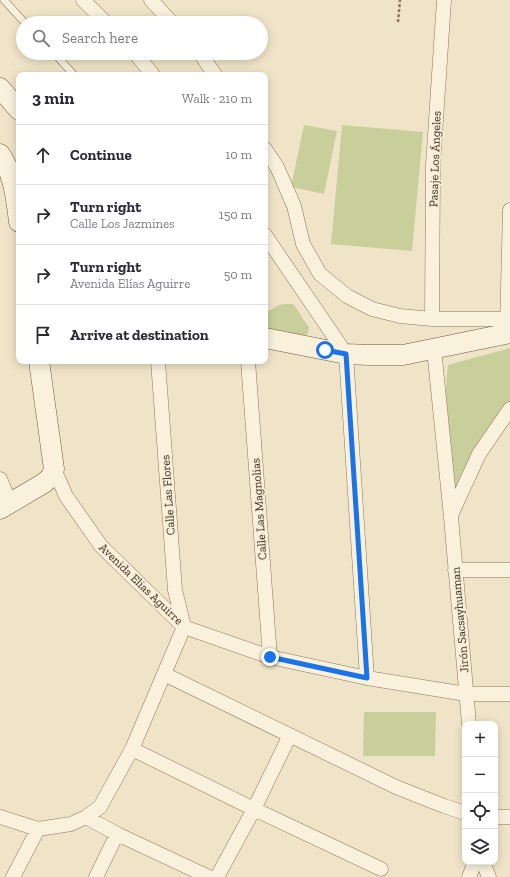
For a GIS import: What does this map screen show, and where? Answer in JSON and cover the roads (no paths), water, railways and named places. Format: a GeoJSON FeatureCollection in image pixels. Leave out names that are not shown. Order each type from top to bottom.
{"type":"FeatureCollection","features":[{"type":"Feature","properties":{"kind":"street"},"geometry":{"type":"LineString","coordinates":[[83,0],[99,16]]}},
{"type":"Feature","properties":{"kind":"street"},"geometry":{"type":"LineString","coordinates":[[151,0],[166,16]]}},
{"type":"Feature","properties":{"kind":"street","name":"Pasaje Los Ángeles"},"geometry":{"type":"LineString","coordinates":[[432,319],[433,165],[444,0]]}},
{"type":"Feature","properties":{"kind":"street"},"geometry":{"type":"LineString","coordinates":[[141,60],[151,72]]}},
{"type":"Feature","properties":{"kind":"street"},"geometry":{"type":"LineString","coordinates":[[205,60],[213,72]]}},
{"type":"Feature","properties":{"kind":"street"},"geometry":{"type":"LineString","coordinates":[[0,88],[16,107]]}},
{"type":"Feature","properties":{"kind":"street"},"geometry":{"type":"LineString","coordinates":[[0,154],[7,164],[13,182],[16,202]]}},
{"type":"Feature","properties":{"kind":"street"},"geometry":{"type":"LineString","coordinates":[[268,155],[277,167],[294,206],[303,244],[320,274],[346,296],[372,309],[400,316],[508,329]]}},
{"type":"Feature","properties":{"kind":"street"},"geometry":{"type":"LineString","coordinates":[[508,329],[510,210]]}},
{"type":"Feature","properties":{"kind":"street"},"geometry":{"type":"LineString","coordinates":[[268,239],[346,354],[367,678]]}},
{"type":"Feature","properties":{"kind":"street"},"geometry":{"type":"LineString","coordinates":[[268,339],[346,354],[403,355],[434,349],[508,329]]}},
{"type":"Feature","properties":{"kind":"street","name":"Jirón Sacsayhuaman"},"geometry":{"type":"LineString","coordinates":[[434,349],[456,570],[469,721]]}},
{"type":"Feature","properties":{"kind":"street","name":"Avenida Elías Aguirre"},"geometry":{"type":"LineString","coordinates":[[39,364],[54,469],[66,496],[100,546],[184,627],[270,657],[367,678],[466,694],[510,694]]}},
{"type":"Feature","properties":{"kind":"street","name":"Calle Las Flores"},"geometry":{"type":"LineString","coordinates":[[158,364],[176,590],[184,627]]}},
{"type":"Feature","properties":{"kind":"street","name":"Calle Las Magnolias"},"geometry":{"type":"LineString","coordinates":[[248,364],[270,657]]}},
{"type":"Feature","properties":{"kind":"street","name":"Jirón Sacsayhuaman"},"geometry":{"type":"LineString","coordinates":[[451,517],[478,454],[510,409]]}},
{"type":"Feature","properties":{"kind":"street"},"geometry":{"type":"LineString","coordinates":[[0,479],[5,506],[44,483],[51,477],[54,469]]}},
{"type":"Feature","properties":{"kind":"street"},"geometry":{"type":"LineString","coordinates":[[456,570],[510,570]]}},
{"type":"Feature","properties":{"kind":"street"},"geometry":{"type":"LineString","coordinates":[[0,817],[38,829],[72,824],[86,817],[100,807],[132,749],[184,627]]}},
{"type":"Feature","properties":{"kind":"street"},"geometry":{"type":"LineString","coordinates":[[164,674],[396,787],[462,812]]}},
{"type":"Feature","properties":{"kind":"street"},"geometry":{"type":"LineString","coordinates":[[217,877],[254,809],[290,735]]}},
{"type":"Feature","properties":{"kind":"street"},"geometry":{"type":"LineString","coordinates":[[132,749],[381,869]]}},
{"type":"Feature","properties":{"kind":"street"},"geometry":{"type":"LineString","coordinates":[[86,817],[118,834],[209,877]]}},
{"type":"Feature","properties":{"kind":"street"},"geometry":{"type":"LineString","coordinates":[[498,817],[510,817]]}},
{"type":"Feature","properties":{"kind":"street"},"geometry":{"type":"LineString","coordinates":[[13,877],[38,829]]}},
{"type":"Feature","properties":{"kind":"street"},"geometry":{"type":"LineString","coordinates":[[96,877],[118,834]]}},
{"type":"Feature","properties":{"kind":"street"},"geometry":{"type":"LineString","coordinates":[[469,877],[474,865]]}},
{"type":"Feature","properties":{"kind":"street"},"geometry":{"type":"LineString","coordinates":[[484,865],[490,877]]}},
{"type":"Feature","properties":{"kind":"lane"},"geometry":{"type":"LineString","coordinates":[[4,0],[19,16]]}},
{"type":"Feature","properties":{"kind":"lane"},"geometry":{"type":"LineString","coordinates":[[60,60],[71,72]]}}]}
